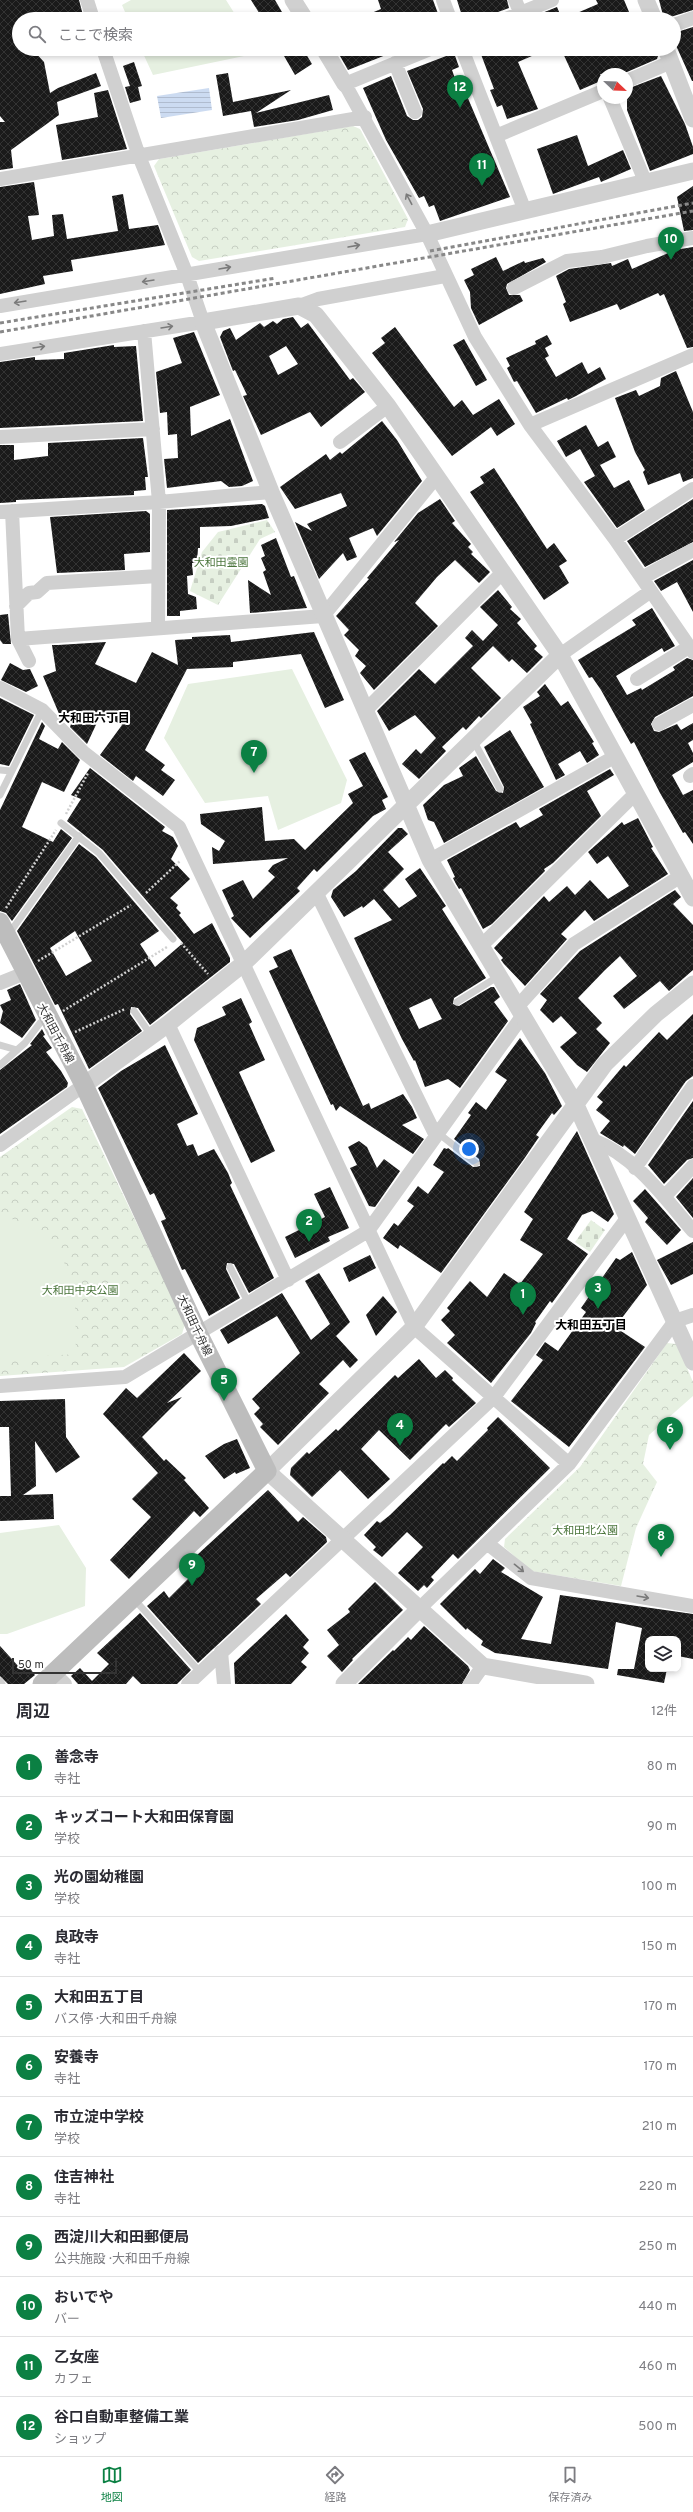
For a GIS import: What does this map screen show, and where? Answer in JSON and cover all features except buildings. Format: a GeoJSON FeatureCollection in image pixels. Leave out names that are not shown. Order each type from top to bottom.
{"type":"FeatureCollection","features":[{"type":"Feature","properties":{"kind":"main road","name":"大和田千舟線"},"geometry":{"type":"LineString","coordinates":[[4,923],[24,971],[84,1085],[199,1334],[267,1471]]}},
{"type":"Feature","properties":{"kind":"main road"},"geometry":{"type":"LineString","coordinates":[[54,1680],[132,1597],[267,1471]]}},
{"type":"Feature","properties":{"kind":"street"},"geometry":{"type":"LineString","coordinates":[[87,0],[91,12]]}},
{"type":"Feature","properties":{"kind":"street"},"geometry":{"type":"LineString","coordinates":[[293,0],[301,12]]}},
{"type":"Feature","properties":{"kind":"street"},"geometry":{"type":"LineString","coordinates":[[443,0],[447,12]]}},
{"type":"Feature","properties":{"kind":"street"},"geometry":{"type":"LineString","coordinates":[[515,0],[519,12]]}},
{"type":"Feature","properties":{"kind":"street"},"geometry":{"type":"LineString","coordinates":[[525,12],[552,0]]}},
{"type":"Feature","properties":{"kind":"street"},"geometry":{"type":"LineString","coordinates":[[646,0],[651,12]]}},
{"type":"Feature","properties":{"kind":"street"},"geometry":{"type":"LineString","coordinates":[[681,22],[693,18]]}},
{"type":"Feature","properties":{"kind":"street"},"geometry":{"type":"LineString","coordinates":[[105,56],[139,156],[187,275],[203,322],[270,492],[430,860],[576,1105],[693,1362]]}},
{"type":"Feature","properties":{"kind":"street"},"geometry":{"type":"LineString","coordinates":[[328,56],[365,117],[427,234],[445,276],[475,337],[530,425],[614,539],[691,649],[637,679]]}},
{"type":"Feature","properties":{"kind":"street"},"geometry":{"type":"LineString","coordinates":[[346,84],[412,56]]}},
{"type":"Feature","properties":{"kind":"street"},"geometry":{"type":"LineString","coordinates":[[465,56],[526,211]]}},
{"type":"Feature","properties":{"kind":"street"},"geometry":{"type":"LineString","coordinates":[[633,77],[668,56],[693,119]]}},
{"type":"Feature","properties":{"kind":"street"},"geometry":{"type":"LineString","coordinates":[[395,63],[415,112]]}},
{"type":"Feature","properties":{"kind":"street"},"geometry":{"type":"LineString","coordinates":[[496,136],[597,94]]}},
{"type":"Feature","properties":{"kind":"street"},"geometry":{"type":"LineString","coordinates":[[613,104],[645,181]]}},
{"type":"Feature","properties":{"kind":"street"},"geometry":{"type":"LineString","coordinates":[[0,179],[365,117]]}},
{"type":"Feature","properties":{"kind":"street"},"geometry":{"type":"LineString","coordinates":[[0,306],[427,234],[645,181],[693,171]]}},
{"type":"Feature","properties":{"kind":"street"},"geometry":{"type":"LineString","coordinates":[[514,288],[567,261],[602,257],[693,238]]}},
{"type":"Feature","properties":{"kind":"street"},"geometry":{"type":"LineString","coordinates":[[0,354],[299,306],[318,299],[445,276]]}},
{"type":"Feature","properties":{"kind":"street"},"geometry":{"type":"LineString","coordinates":[[299,306],[316,315],[388,406],[438,476],[560,655],[693,898]]}},
{"type":"Feature","properties":{"kind":"street"},"geometry":{"type":"LineString","coordinates":[[144,331],[159,502],[158,628]]}},
{"type":"Feature","properties":{"kind":"street"},"geometry":{"type":"LineString","coordinates":[[530,425],[657,366],[693,355]]}},
{"type":"Feature","properties":{"kind":"street"},"geometry":{"type":"LineString","coordinates":[[340,442],[388,406]]}},
{"type":"Feature","properties":{"kind":"street"},"geometry":{"type":"LineString","coordinates":[[0,437],[153,429]]}},
{"type":"Feature","properties":{"kind":"street"},"geometry":{"type":"LineString","coordinates":[[18,639],[323,616],[438,476]]}},
{"type":"Feature","properties":{"kind":"street"},"geometry":{"type":"LineString","coordinates":[[614,539],[693,489]]}},
{"type":"Feature","properties":{"kind":"street"},"geometry":{"type":"LineString","coordinates":[[29,661],[18,639],[6,512],[159,502],[270,492]]}},
{"type":"Feature","properties":{"kind":"street"},"geometry":{"type":"LineString","coordinates":[[642,578],[693,550]]}},
{"type":"Feature","properties":{"kind":"street"},"geometry":{"type":"LineString","coordinates":[[366,710],[503,572]]}},
{"type":"Feature","properties":{"kind":"street"},"geometry":{"type":"LineString","coordinates":[[16,606],[29,593],[37,592],[47,583],[158,576]]}},
{"type":"Feature","properties":{"kind":"street"},"geometry":{"type":"LineString","coordinates":[[0,1145],[152,1036],[243,964],[406,803],[560,655],[651,591]]}},
{"type":"Feature","properties":{"kind":"street"},"geometry":{"type":"LineString","coordinates":[[0,688],[42,710],[83,752],[179,827],[414,1327],[569,1464]]}},
{"type":"Feature","properties":{"kind":"street"},"geometry":{"type":"LineString","coordinates":[[659,724],[693,705]]}},
{"type":"Feature","properties":{"kind":"street"},"geometry":{"type":"LineString","coordinates":[[430,860],[616,756]]}},
{"type":"Feature","properties":{"kind":"street"},"geometry":{"type":"LineString","coordinates":[[481,946],[636,793]]}},
{"type":"Feature","properties":{"kind":"street"},"geometry":{"type":"LineString","coordinates":[[0,1386],[125,1377],[249,1304],[368,1231],[437,1135],[520,1010],[574,944],[681,876]]}},
{"type":"Feature","properties":{"kind":"street"},"geometry":{"type":"LineString","coordinates":[[316,892],[437,1135]]}},
{"type":"Feature","properties":{"kind":"street"},"geometry":{"type":"LineString","coordinates":[[0,983],[24,971]]}},
{"type":"Feature","properties":{"kind":"street"},"geometry":{"type":"LineString","coordinates":[[586,1684],[536,1680],[483,1666],[267,1471],[414,1327],[610,1059],[656,1014],[693,984]]}},
{"type":"Feature","properties":{"kind":"street"},"geometry":{"type":"LineString","coordinates":[[168,1024],[288,1280]]}},
{"type":"Feature","properties":{"kind":"street"},"geometry":{"type":"LineString","coordinates":[[635,1168],[693,1086]]}},
{"type":"Feature","properties":{"kind":"street"},"geometry":{"type":"LineString","coordinates":[[592,1140],[608,1146],[635,1168],[664,1197],[693,1231]]}},
{"type":"Feature","properties":{"kind":"street"},"geometry":{"type":"LineString","coordinates":[[664,1197],[693,1166]]}},
{"type":"Feature","properties":{"kind":"street"},"geometry":{"type":"LineString","coordinates":[[188,1684],[344,1540],[494,1397],[628,1217]]}},
{"type":"Feature","properties":{"kind":"street"},"geometry":{"type":"LineString","coordinates":[[344,1684],[420,1608],[488,1544],[569,1464],[674,1321],[693,1315]]}},
{"type":"Feature","properties":{"kind":"street"},"geometry":{"type":"LineString","coordinates":[[488,1544],[531,1578],[693,1606]]}},
{"type":"Feature","properties":{"kind":"street"},"geometry":{"type":"LineString","coordinates":[[221,1652],[224,1684]]}},
{"type":"Feature","properties":{"kind":"street"},"geometry":{"type":"LineString","coordinates":[[470,1684],[483,1666]]}},
{"type":"Feature","properties":{"kind":"lane"},"geometry":{"type":"LineString","coordinates":[[0,795],[42,710]]}},
{"type":"Feature","properties":{"kind":"lane"},"geometry":{"type":"LineString","coordinates":[[472,740],[500,789]]}},
{"type":"Feature","properties":{"kind":"lane"},"geometry":{"type":"LineString","coordinates":[[0,770],[11,771]]}},
{"type":"Feature","properties":{"kind":"lane"},"geometry":{"type":"LineString","coordinates":[[62,823],[99,853],[173,939]]}},
{"type":"Feature","properties":{"kind":"lane"},"geometry":{"type":"LineString","coordinates":[[4,923],[79,836]]}},
{"type":"Feature","properties":{"kind":"lane"},"geometry":{"type":"LineString","coordinates":[[457,1002],[500,976]]}},
{"type":"Feature","properties":{"kind":"lane"},"geometry":{"type":"LineString","coordinates":[[134,1011],[152,1036]]}},
{"type":"Feature","properties":{"kind":"lane"},"geometry":{"type":"LineString","coordinates":[[0,1064],[18,1050],[40,1023],[48,1018]]}},
{"type":"Feature","properties":{"kind":"lane"},"geometry":{"type":"LineString","coordinates":[[0,1045],[18,1050]]}},
{"type":"Feature","properties":{"kind":"lane"},"geometry":{"type":"LineString","coordinates":[[437,1135],[476,1163]]}},
{"type":"Feature","properties":{"kind":"lane"},"geometry":{"type":"LineString","coordinates":[[230,1267],[249,1304]]}},
{"type":"Feature","properties":{"kind":"lane"},"geometry":{"type":"LineString","coordinates":[[132,1597],[200,1672]]}},
{"type":"Feature","properties":{"kind":"path"},"geometry":{"type":"LineString","coordinates":[[4,923],[62,823],[95,760]]}},
{"type":"Feature","properties":{"kind":"path"},"geometry":{"type":"LineString","coordinates":[[24,971],[138,900],[191,851]]}},
{"type":"Feature","properties":{"kind":"path"},"geometry":{"type":"LineString","coordinates":[[48,1018],[66,1010],[166,949],[173,939],[179,941],[218,984]]}},
{"type":"Feature","properties":{"kind":"path"},"geometry":{"type":"LineString","coordinates":[[60,1040],[127,1008],[132,1007],[134,1011]]}},
{"type":"Feature","properties":{"kind":"green space"},"geometry":{"type":"Polygon","coordinates":[[[131,0],[226,0],[234,12],[125,12],[122,5],[131,0]]]}},
{"type":"Feature","properties":{"kind":"green space"},"geometry":{"type":"Polygon","coordinates":[[[144,56],[245,56],[153,75],[144,56]]]}},
{"type":"Feature","properties":{"kind":"green space"},"geometry":{"type":"Polygon","coordinates":[[[353,126],[360,129],[408,219],[405,227],[199,261],[192,257],[154,166],[159,159],[353,126]]]}},
{"type":"Feature","properties":{"kind":"green space","name":"大和田霊園"},"geometry":{"type":"Polygon","coordinates":[[[267,520],[275,532],[260,539],[218,605],[190,591],[202,552],[218,532],[267,520]]]}},
{"type":"Feature","properties":{"kind":"green space"},"geometry":{"type":"Polygon","coordinates":[[[292,669],[347,780],[341,803],[278,830],[268,796],[205,803],[164,738],[188,684],[292,669]]]}},
{"type":"Feature","properties":{"kind":"green space","name":"大和田中央公園"},"geometry":{"type":"Polygon","coordinates":[[[72,1107],[82,1109],[185,1324],[182,1334],[124,1367],[0,1376],[0,1157],[72,1107]]]}},
{"type":"Feature","properties":{"kind":"green space"},"geometry":{"type":"Polygon","coordinates":[[[0,1215],[24,1224],[35,1231],[54,1248],[62,1259],[68,1270],[74,1292],[76,1354],[0,1359],[0,1215]]]}},
{"type":"Feature","properties":{"kind":"green space"},"geometry":{"type":"Polygon","coordinates":[[[591,1220],[605,1230],[590,1252],[575,1242],[591,1220]]]}},
{"type":"Feature","properties":{"kind":"green space","name":"大和田北公園"},"geometry":{"type":"Polygon","coordinates":[[[667,1343],[677,1344],[693,1382],[693,1396],[649,1435],[643,1464],[657,1482],[636,1528],[621,1586],[531,1571],[504,1547],[505,1539],[580,1467],[667,1343]]]}},
{"type":"Feature","properties":{"kind":"green space"},"geometry":{"type":"Polygon","coordinates":[[[59,1525],[86,1568],[85,1606],[7,1634],[0,1634],[0,1533],[59,1525]]]}},
{"type":"Feature","properties":{"kind":"water"},"geometry":{"type":"Polygon","coordinates":[[[209,88],[212,110],[161,118],[157,96],[209,88]]]}},
{"type":"Feature","properties":{"kind":"railway"},"geometry":{"type":"LineString","coordinates":[[430,251],[693,203]]}},
{"type":"Feature","properties":{"kind":"railway"},"geometry":{"type":"LineString","coordinates":[[0,332],[693,211]]}},
{"type":"Feature","properties":{"kind":"railway"},"geometry":{"type":"LineString","coordinates":[[0,323],[276,278]]}},
{"type":"Feature","properties":{"kind":"place","name":"谷口自動車整備工業"},"geometry":{"type":"Point","coordinates":[460,108]}},
{"type":"Feature","properties":{"kind":"place","name":"乙女座"},"geometry":{"type":"Point","coordinates":[482,186]}},
{"type":"Feature","properties":{"kind":"place","name":"おいでや"},"geometry":{"type":"Point","coordinates":[671,260]}},
{"type":"Feature","properties":{"kind":"place","name":"市立淀中学校"},"geometry":{"type":"Point","coordinates":[254,773]}},
{"type":"Feature","properties":{"kind":"place","name":"キッズコート大和田保育園"},"geometry":{"type":"Point","coordinates":[309,1242]}},
{"type":"Feature","properties":{"kind":"place","name":"光の園幼稚園"},"geometry":{"type":"Point","coordinates":[598,1309]}},
{"type":"Feature","properties":{"kind":"place","name":"善念寺"},"geometry":{"type":"Point","coordinates":[523,1315]}},
{"type":"Feature","properties":{"kind":"place","name":"大和田五丁目"},"geometry":{"type":"Point","coordinates":[224,1401]}},
{"type":"Feature","properties":{"kind":"place","name":"良政寺"},"geometry":{"type":"Point","coordinates":[400,1446]}},
{"type":"Feature","properties":{"kind":"place","name":"安養寺"},"geometry":{"type":"Point","coordinates":[670,1450]}},
{"type":"Feature","properties":{"kind":"place","name":"住吉神社"},"geometry":{"type":"Point","coordinates":[661,1557]}},
{"type":"Feature","properties":{"kind":"place","name":"西淀川大和田郵便局"},"geometry":{"type":"Point","coordinates":[192,1586]}},
{"type":"Feature","properties":{"kind":"district","name":"大和田六丁目"},"geometry":{"type":"Point","coordinates":[94,718]}},
{"type":"Feature","properties":{"kind":"district","name":"大和田五丁目"},"geometry":{"type":"Point","coordinates":[591,1325]}}]}
